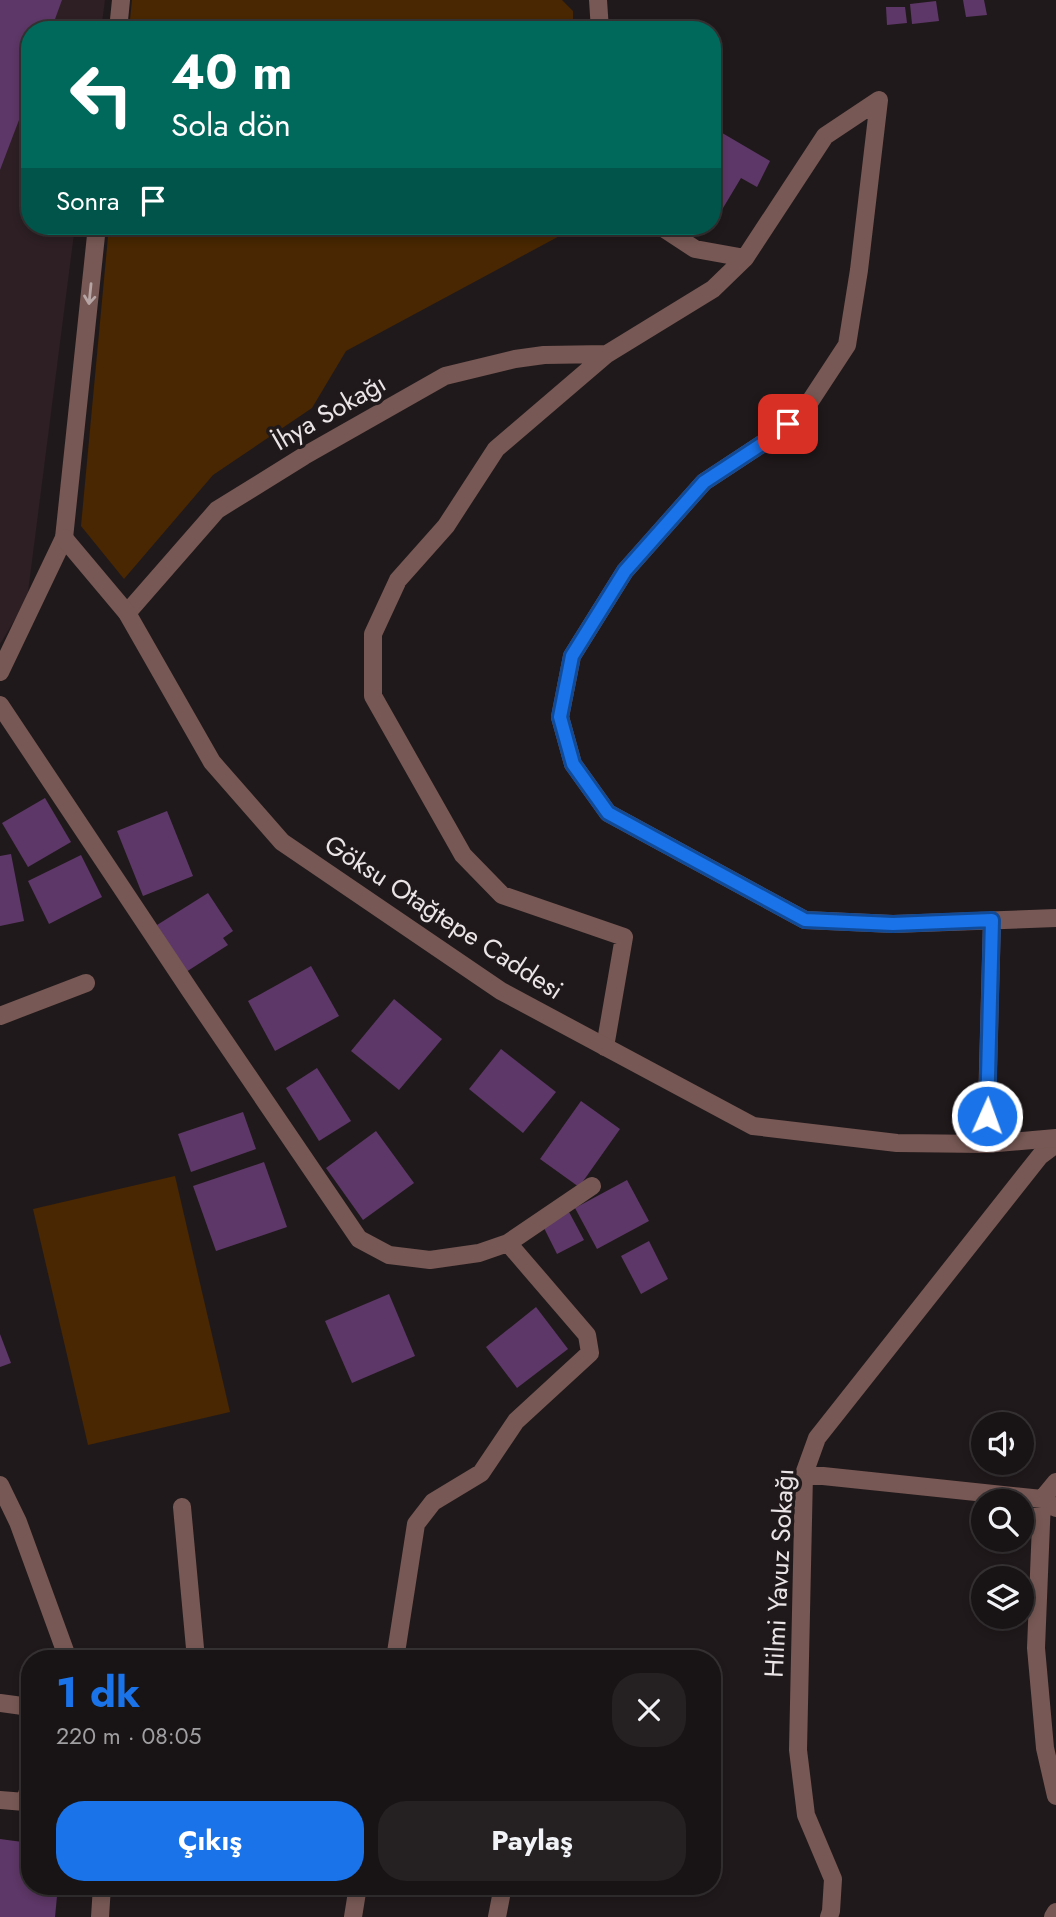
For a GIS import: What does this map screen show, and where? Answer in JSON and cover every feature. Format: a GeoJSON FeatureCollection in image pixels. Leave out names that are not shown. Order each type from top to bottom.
{"type":"FeatureCollection","features":[{"type":"Feature","properties":{"kind":"street"},"geometry":{"type":"LineString","coordinates":[[119,21],[121,0]]}},
{"type":"Feature","properties":{"kind":"street"},"geometry":{"type":"LineString","coordinates":[[598,0],[599,21]]}},
{"type":"Feature","properties":{"kind":"street"},"geometry":{"type":"LineString","coordinates":[[605,1047],[624,937],[502,895],[463,855],[373,696],[373,634],[398,580],[446,526],[496,449],[607,354],[713,289],[746,258],[825,136],[879,100],[859,270],[847,345],[805,409],[771,438],[704,482],[625,571],[572,656],[560,717],[573,764],[608,813],[805,920],[893,924],[1056,918]]}},
{"type":"Feature","properties":{"kind":"street"},"geometry":{"type":"LineString","coordinates":[[0,672],[64,538],[96,235]]}},
{"type":"Feature","properties":{"kind":"street"},"geometry":{"type":"LineString","coordinates":[[674,235],[695,249],[746,258]]}},
{"type":"Feature","properties":{"kind":"street","name":"İhya Sokağı"},"geometry":{"type":"LineString","coordinates":[[127,613],[217,510],[304,456],[445,376],[515,359],[544,355],[607,354]]}},
{"type":"Feature","properties":{"kind":"street","name":"Göksu Otağtepe Caddesi"},"geometry":{"type":"LineString","coordinates":[[64,538],[127,613],[212,762],[282,842],[501,991],[753,1126],[897,1143],[986,1144],[1056,1138]]}},
{"type":"Feature","properties":{"kind":"street"},"geometry":{"type":"LineString","coordinates":[[0,705],[359,1239],[389,1255],[429,1260],[479,1253],[508,1243],[592,1186]]}},
{"type":"Feature","properties":{"kind":"street"},"geometry":{"type":"LineString","coordinates":[[986,1144],[992,920]]}},
{"type":"Feature","properties":{"kind":"street"},"geometry":{"type":"LineString","coordinates":[[0,1016],[86,983]]}},
{"type":"Feature","properties":{"kind":"street","name":"Hilmi Yavuz Sokağı"},"geometry":{"type":"LineString","coordinates":[[829,1917],[833,1880],[806,1815],[798,1750],[804,1474],[817,1438],[1040,1156],[1056,1144]]}},
{"type":"Feature","properties":{"kind":"street"},"geometry":{"type":"LineString","coordinates":[[396,1650],[416,1524],[433,1502],[481,1474],[516,1420],[590,1353],[587,1335],[508,1243]]}},
{"type":"Feature","properties":{"kind":"street"},"geometry":{"type":"LineString","coordinates":[[804,1474],[1049,1503]]}},
{"type":"Feature","properties":{"kind":"street"},"geometry":{"type":"LineString","coordinates":[[1056,1482],[1049,1503],[1035,1648],[1045,1748],[1056,1796]]}},
{"type":"Feature","properties":{"kind":"street"},"geometry":{"type":"LineString","coordinates":[[0,1485],[18,1522],[65,1650]]}},
{"type":"Feature","properties":{"kind":"street"},"geometry":{"type":"LineString","coordinates":[[182,1507],[195,1650]]}},
{"type":"Feature","properties":{"kind":"street"},"geometry":{"type":"LineString","coordinates":[[0,1703],[21,1706]]}},
{"type":"Feature","properties":{"kind":"street"},"geometry":{"type":"LineString","coordinates":[[0,1800],[21,1802]]}},
{"type":"Feature","properties":{"kind":"street"},"geometry":{"type":"LineString","coordinates":[[100,1917],[101,1895]]}},
{"type":"Feature","properties":{"kind":"street"},"geometry":{"type":"LineString","coordinates":[[353,1917],[357,1895]]}},
{"type":"Feature","properties":{"kind":"street"},"geometry":{"type":"LineString","coordinates":[[497,1917],[501,1895]]}},
{"type":"Feature","properties":{"kind":"street"},"geometry":{"type":"LineString","coordinates":[[1054,1917],[1056,1912]]}},
{"type":"Feature","properties":{"kind":"shaded area"},"geometry":{"type":"Polygon","coordinates":[[[0,0],[105,0],[102,21],[21,21],[21,235],[74,235],[27,600],[0,644],[0,0]]]}},
{"type":"Feature","properties":{"kind":"shaded area"},"geometry":{"type":"Polygon","coordinates":[[[132,0],[562,0],[573,11],[573,21],[130,21],[132,0]]]}},
{"type":"Feature","properties":{"kind":"shaded area"},"geometry":{"type":"Polygon","coordinates":[[[108,235],[561,235],[346,351],[312,408],[213,475],[124,579],[81,526],[108,235]]]}},
{"type":"Feature","properties":{"kind":"shaded area"},"geometry":{"type":"Polygon","coordinates":[[[175,1176],[230,1412],[88,1445],[33,1209],[175,1176]]]}},
{"type":"Feature","properties":{"kind":"building"},"geometry":{"type":"Polygon","coordinates":[[[0,0],[62,0],[54,21],[21,21],[21,115],[0,170],[0,0]]]}},
{"type":"Feature","properties":{"kind":"building"},"geometry":{"type":"Polygon","coordinates":[[[963,0],[984,0],[987,15],[966,17],[963,0]]]}},
{"type":"Feature","properties":{"kind":"building"},"geometry":{"type":"Polygon","coordinates":[[[936,1],[939,21],[912,24],[910,4],[936,1]]]}},
{"type":"Feature","properties":{"kind":"building"},"geometry":{"type":"Polygon","coordinates":[[[886,7],[905,7],[907,23],[887,25],[886,7]]]}},
{"type":"Feature","properties":{"kind":"building"},"geometry":{"type":"Polygon","coordinates":[[[721,132],[770,161],[757,187],[741,178],[721,211],[721,132]]]}},
{"type":"Feature","properties":{"kind":"building"},"geometry":{"type":"Polygon","coordinates":[[[45,798],[71,842],[28,867],[2,823],[45,798]]]}},
{"type":"Feature","properties":{"kind":"building"},"geometry":{"type":"Polygon","coordinates":[[[167,811],[193,876],[143,896],[117,831],[167,811]]]}},
{"type":"Feature","properties":{"kind":"building"},"geometry":{"type":"Polygon","coordinates":[[[11,854],[24,921],[0,926],[0,856],[11,854]]]}},
{"type":"Feature","properties":{"kind":"building"},"geometry":{"type":"Polygon","coordinates":[[[81,855],[102,897],[49,924],[28,881],[81,855]]]}},
{"type":"Feature","properties":{"kind":"building"},"geometry":{"type":"Polygon","coordinates":[[[208,893],[233,931],[223,938],[228,945],[186,972],[157,925],[208,893]]]}},
{"type":"Feature","properties":{"kind":"building"},"geometry":{"type":"Polygon","coordinates":[[[311,966],[339,1016],[275,1051],[248,1001],[311,966]]]}},
{"type":"Feature","properties":{"kind":"building"},"geometry":{"type":"Polygon","coordinates":[[[394,999],[442,1039],[399,1090],[351,1051],[394,999]]]}},
{"type":"Feature","properties":{"kind":"building"},"geometry":{"type":"Polygon","coordinates":[[[501,1049],[556,1092],[523,1133],[469,1089],[501,1049]]]}},
{"type":"Feature","properties":{"kind":"building"},"geometry":{"type":"Polygon","coordinates":[[[317,1068],[351,1121],[319,1141],[286,1088],[317,1068]]]}},
{"type":"Feature","properties":{"kind":"building"},"geometry":{"type":"Polygon","coordinates":[[[581,1101],[620,1129],[579,1187],[540,1159],[581,1101]]]}},
{"type":"Feature","properties":{"kind":"building"},"geometry":{"type":"Polygon","coordinates":[[[243,1112],[256,1149],[191,1172],[178,1134],[243,1112]]]}},
{"type":"Feature","properties":{"kind":"building"},"geometry":{"type":"Polygon","coordinates":[[[376,1131],[414,1183],[363,1220],[326,1168],[376,1131]]]}},
{"type":"Feature","properties":{"kind":"building"},"geometry":{"type":"Polygon","coordinates":[[[264,1162],[287,1227],[216,1251],[193,1186],[264,1162]]]}},
{"type":"Feature","properties":{"kind":"building"},"geometry":{"type":"Polygon","coordinates":[[[627,1180],[649,1221],[597,1249],[575,1208],[627,1180]]]}},
{"type":"Feature","properties":{"kind":"building"},"geometry":{"type":"Polygon","coordinates":[[[569,1212],[584,1240],[557,1254],[543,1226],[569,1212]]]}},
{"type":"Feature","properties":{"kind":"building"},"geometry":{"type":"Polygon","coordinates":[[[649,1241],[668,1279],[641,1294],[621,1256],[649,1241]]]}},
{"type":"Feature","properties":{"kind":"building"},"geometry":{"type":"Polygon","coordinates":[[[389,1294],[415,1356],[352,1383],[325,1321],[389,1294]]]}},
{"type":"Feature","properties":{"kind":"building"},"geometry":{"type":"Polygon","coordinates":[[[536,1307],[568,1349],[517,1388],[486,1347],[536,1307]]]}},
{"type":"Feature","properties":{"kind":"building"},"geometry":{"type":"Polygon","coordinates":[[[0,1334],[11,1363],[0,1367],[0,1334]]]}},
{"type":"Feature","properties":{"kind":"building"},"geometry":{"type":"Polygon","coordinates":[[[0,1839],[21,1842],[21,1895],[57,1895],[55,1917],[0,1917],[0,1839]]]}},
{"type":"Feature","properties":{"kind":"route"},"geometry":{"type":"LineString","coordinates":[[788,424],[704,482],[625,571],[572,656],[560,717],[573,764],[608,813],[805,920],[893,924],[992,920],[987,1116]]}}]}
